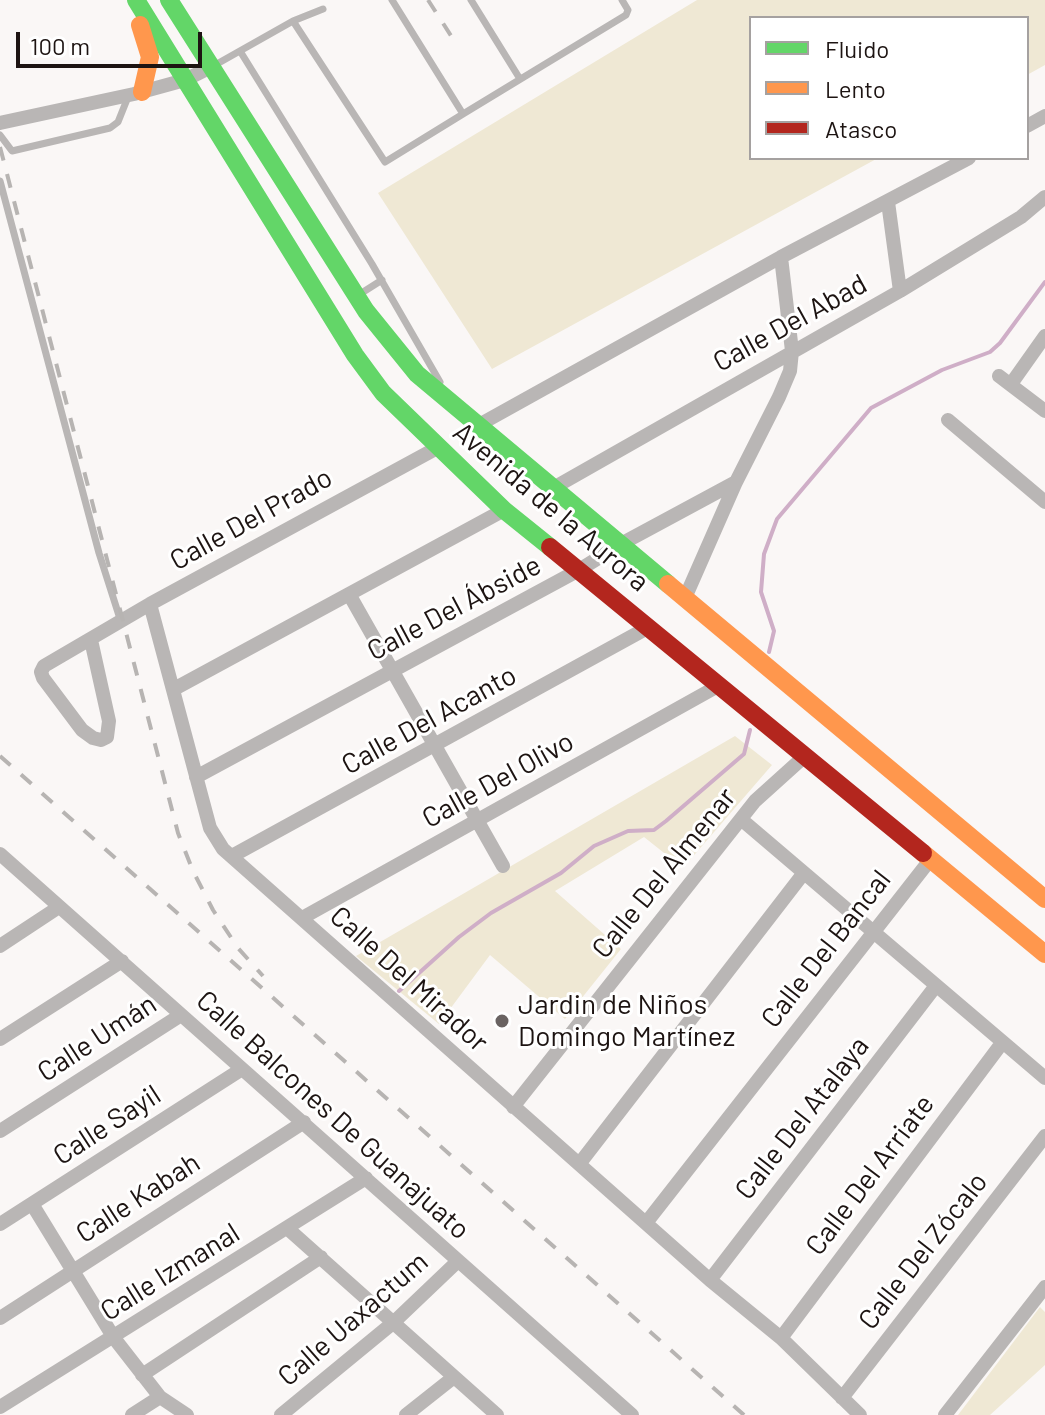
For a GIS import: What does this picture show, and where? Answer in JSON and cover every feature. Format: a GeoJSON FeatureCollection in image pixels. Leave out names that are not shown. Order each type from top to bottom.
{"type":"FeatureCollection","features":[{"type":"Feature","properties":{"kind":"main road","name":"Avenida de la Aurora"},"geometry":{"type":"LineString","coordinates":[[133,0],[355,355],[383,393],[504,510],[1045,954]]}},
{"type":"Feature","properties":{"kind":"main road"},"geometry":{"type":"LineString","coordinates":[[133,0],[149,50],[147,75],[135,93]]}},
{"type":"Feature","properties":{"kind":"main road","name":"Avenida de la Aurora"},"geometry":{"type":"LineString","coordinates":[[169,0],[357,297],[406,363],[452,406],[555,487],[1045,899]]}},
{"type":"Feature","properties":{"kind":"street"},"geometry":{"type":"LineString","coordinates":[[0,123],[185,80],[211,67]]}},
{"type":"Feature","properties":{"kind":"street"},"geometry":{"type":"LineString","coordinates":[[477,426],[781,257],[965,160]]}},
{"type":"Feature","properties":{"kind":"street","name":"Calle Del Abad"},"geometry":{"type":"LineString","coordinates":[[555,487],[900,291],[1021,217],[1045,197]]}},
{"type":"Feature","properties":{"kind":"street"},"geometry":{"type":"LineString","coordinates":[[888,202],[900,291]]}},
{"type":"Feature","properties":{"kind":"street"},"geometry":{"type":"LineString","coordinates":[[685,598],[736,482],[785,384],[792,351],[781,257]]}},
{"type":"Feature","properties":{"kind":"street"},"geometry":{"type":"LineString","coordinates":[[1045,336],[1005,380],[1045,411]]}},
{"type":"Feature","properties":{"kind":"street"},"geometry":{"type":"LineString","coordinates":[[948,420],[1045,502]]}},
{"type":"Feature","properties":{"kind":"street","name":"Calle Del Prado"},"geometry":{"type":"LineString","coordinates":[[91,640],[109,721],[110,729],[104,739],[93,738],[82,730],[41,674],[44,666],[150,604],[437,448]]}},
{"type":"Feature","properties":{"kind":"street","name":"Calle Del Ábside"},"geometry":{"type":"LineString","coordinates":[[196,777],[736,482]]}},
{"type":"Feature","properties":{"kind":"street"},"geometry":{"type":"LineString","coordinates":[[174,689],[504,510]]}},
{"type":"Feature","properties":{"kind":"street"},"geometry":{"type":"LineString","coordinates":[[349,594],[503,866]]}},
{"type":"Feature","properties":{"kind":"street","name":"Calle Del Mirador"},"geometry":{"type":"LineString","coordinates":[[150,604],[210,828],[223,849],[710,1280],[781,1338],[860,1415]]}},
{"type":"Feature","properties":{"kind":"street","name":"Calle Del Acanto"},"geometry":{"type":"LineString","coordinates":[[232,856],[649,627]]}},
{"type":"Feature","properties":{"kind":"street","name":"Calle Del Olivo"},"geometry":{"type":"LineString","coordinates":[[302,918],[718,686]]}},
{"type":"Feature","properties":{"kind":"street","name":"Calle Del Almenar"},"geometry":{"type":"LineString","coordinates":[[513,1107],[762,793],[806,755]]}},
{"type":"Feature","properties":{"kind":"street"},"geometry":{"type":"LineString","coordinates":[[742,820],[1045,1078]]}},
{"type":"Feature","properties":{"kind":"street","name":"Calle Balcones De Guanajuato"},"geometry":{"type":"LineString","coordinates":[[0,854],[632,1415]]}},
{"type":"Feature","properties":{"kind":"street","name":"Calle Del Bancal"},"geometry":{"type":"LineString","coordinates":[[646,1223],[930,860]]}},
{"type":"Feature","properties":{"kind":"street"},"geometry":{"type":"LineString","coordinates":[[580,1163],[803,874]]}},
{"type":"Feature","properties":{"kind":"street"},"geometry":{"type":"LineString","coordinates":[[0,946],[59,907]]}},
{"type":"Feature","properties":{"kind":"street"},"geometry":{"type":"LineString","coordinates":[[0,1039],[122,961]]}},
{"type":"Feature","properties":{"kind":"street","name":"Calle Del Atalaya"},"geometry":{"type":"LineString","coordinates":[[710,1280],[935,987]]}},
{"type":"Feature","properties":{"kind":"street","name":"Calle Umán"},"geometry":{"type":"LineString","coordinates":[[0,1131],[181,1015]]}},
{"type":"Feature","properties":{"kind":"street","name":"Calle Del Arriate"},"geometry":{"type":"LineString","coordinates":[[781,1338],[1002,1043]]}},
{"type":"Feature","properties":{"kind":"street","name":"Calle Sayil"},"geometry":{"type":"LineString","coordinates":[[0,1224],[242,1069]]}},
{"type":"Feature","properties":{"kind":"street","name":"Calle Kabah"},"geometry":{"type":"LineString","coordinates":[[0,1318],[304,1122]]}},
{"type":"Feature","properties":{"kind":"street","name":"Calle Del Zócalo"},"geometry":{"type":"LineString","coordinates":[[842,1398],[1045,1136]]}},
{"type":"Feature","properties":{"kind":"street","name":"Calle Izmanal"},"geometry":{"type":"LineString","coordinates":[[0,1407],[366,1178]]}},
{"type":"Feature","properties":{"kind":"street"},"geometry":{"type":"LineString","coordinates":[[32,1204],[114,1338],[160,1397],[187,1415]]}},
{"type":"Feature","properties":{"kind":"street"},"geometry":{"type":"LineString","coordinates":[[287,1228],[497,1415]]}},
{"type":"Feature","properties":{"kind":"street"},"geometry":{"type":"LineString","coordinates":[[142,1375],[321,1257]]}},
{"type":"Feature","properties":{"kind":"street","name":"Calle Uaxactum"},"geometry":{"type":"LineString","coordinates":[[281,1415],[394,1322],[458,1261]]}},
{"type":"Feature","properties":{"kind":"street"},"geometry":{"type":"LineString","coordinates":[[945,1415],[1045,1287]]}},
{"type":"Feature","properties":{"kind":"street"},"geometry":{"type":"LineString","coordinates":[[406,1415],[454,1377]]}},
{"type":"Feature","properties":{"kind":"street"},"geometry":{"type":"LineString","coordinates":[[132,1415],[160,1397]]}},
{"type":"Feature","properties":{"kind":"lane"},"geometry":{"type":"LineString","coordinates":[[392,0],[463,114]]}},
{"type":"Feature","properties":{"kind":"lane"},"geometry":{"type":"LineString","coordinates":[[471,0],[520,79]]}},
{"type":"Feature","properties":{"kind":"lane"},"geometry":{"type":"LineString","coordinates":[[293,21],[384,161],[626,15],[628,10],[622,0]]}},
{"type":"Feature","properties":{"kind":"lane"},"geometry":{"type":"LineString","coordinates":[[211,67],[304,14],[323,9]]}},
{"type":"Feature","properties":{"kind":"lane"},"geometry":{"type":"LineString","coordinates":[[240,51],[382,280],[452,406]]}},
{"type":"Feature","properties":{"kind":"lane"},"geometry":{"type":"LineString","coordinates":[[0,135],[12,151],[110,128],[118,122],[135,93]]}},
{"type":"Feature","properties":{"kind":"lane"},"geometry":{"type":"LineString","coordinates":[[0,181],[99,553],[121,622]]}},
{"type":"Feature","properties":{"kind":"lane"},"geometry":{"type":"LineString","coordinates":[[357,297],[382,280]]}},
{"type":"Feature","properties":{"kind":"shaded area"},"geometry":{"type":"Polygon","coordinates":[[[697,0],[1045,0],[1045,65],[1029,74],[1029,16],[749,16],[749,160],[874,160],[492,369],[378,193],[697,0]]]}},
{"type":"Feature","properties":{"kind":"shaded area"},"geometry":{"type":"Polygon","coordinates":[[[735,736],[772,765],[683,868],[644,837],[555,891],[621,949],[565,1019],[490,955],[439,1024],[356,956],[735,736]]]}},
{"type":"Feature","properties":{"kind":"shaded area"},"geometry":{"type":"Polygon","coordinates":[[[1040,1307],[1045,1312],[1045,1365],[990,1415],[958,1415],[1040,1307]]]}},
{"type":"Feature","properties":{"kind":"waterway"},"geometry":{"type":"LineString","coordinates":[[769,652],[774,631],[761,592],[764,554],[777,519],[871,408],[942,370],[990,352],[1045,282]]}},
{"type":"Feature","properties":{"kind":"waterway"},"geometry":{"type":"LineString","coordinates":[[399,991],[491,913],[561,873],[594,846],[628,831],[654,830],[744,754],[750,730]]}},
{"type":"Feature","properties":{"kind":"railway"},"geometry":{"type":"LineString","coordinates":[[428,0],[457,45]]}},
{"type":"Feature","properties":{"kind":"railway"},"geometry":{"type":"LineString","coordinates":[[0,147],[178,833],[213,910],[238,948],[263,976]]}},
{"type":"Feature","properties":{"kind":"railway"},"geometry":{"type":"LineString","coordinates":[[0,756],[744,1415]]}},
{"type":"Feature","properties":{"kind":"traffic: fast"},"geometry":{"type":"LineString","coordinates":[[136,0],[355,355],[383,393],[504,510],[550,547]]}},
{"type":"Feature","properties":{"kind":"traffic: fast"},"geometry":{"type":"LineString","coordinates":[[169,0],[366,311],[417,374],[668,584]]}},
{"type":"Feature","properties":{"kind":"traffic: slow"},"geometry":{"type":"LineString","coordinates":[[140,25],[150,57],[142,92]]}},
{"type":"Feature","properties":{"kind":"traffic: slow"},"geometry":{"type":"LineString","coordinates":[[668,584],[1045,899]]}},
{"type":"Feature","properties":{"kind":"traffic: slow"},"geometry":{"type":"LineString","coordinates":[[923,853],[1045,954]]}},
{"type":"Feature","properties":{"kind":"traffic: jam"},"geometry":{"type":"LineString","coordinates":[[550,547],[923,853]]}},
{"type":"Feature","properties":{"kind":"place","name":"Jardin de Niños Domingo Martínez"},"geometry":{"type":"Point","coordinates":[502,1021]}}]}
